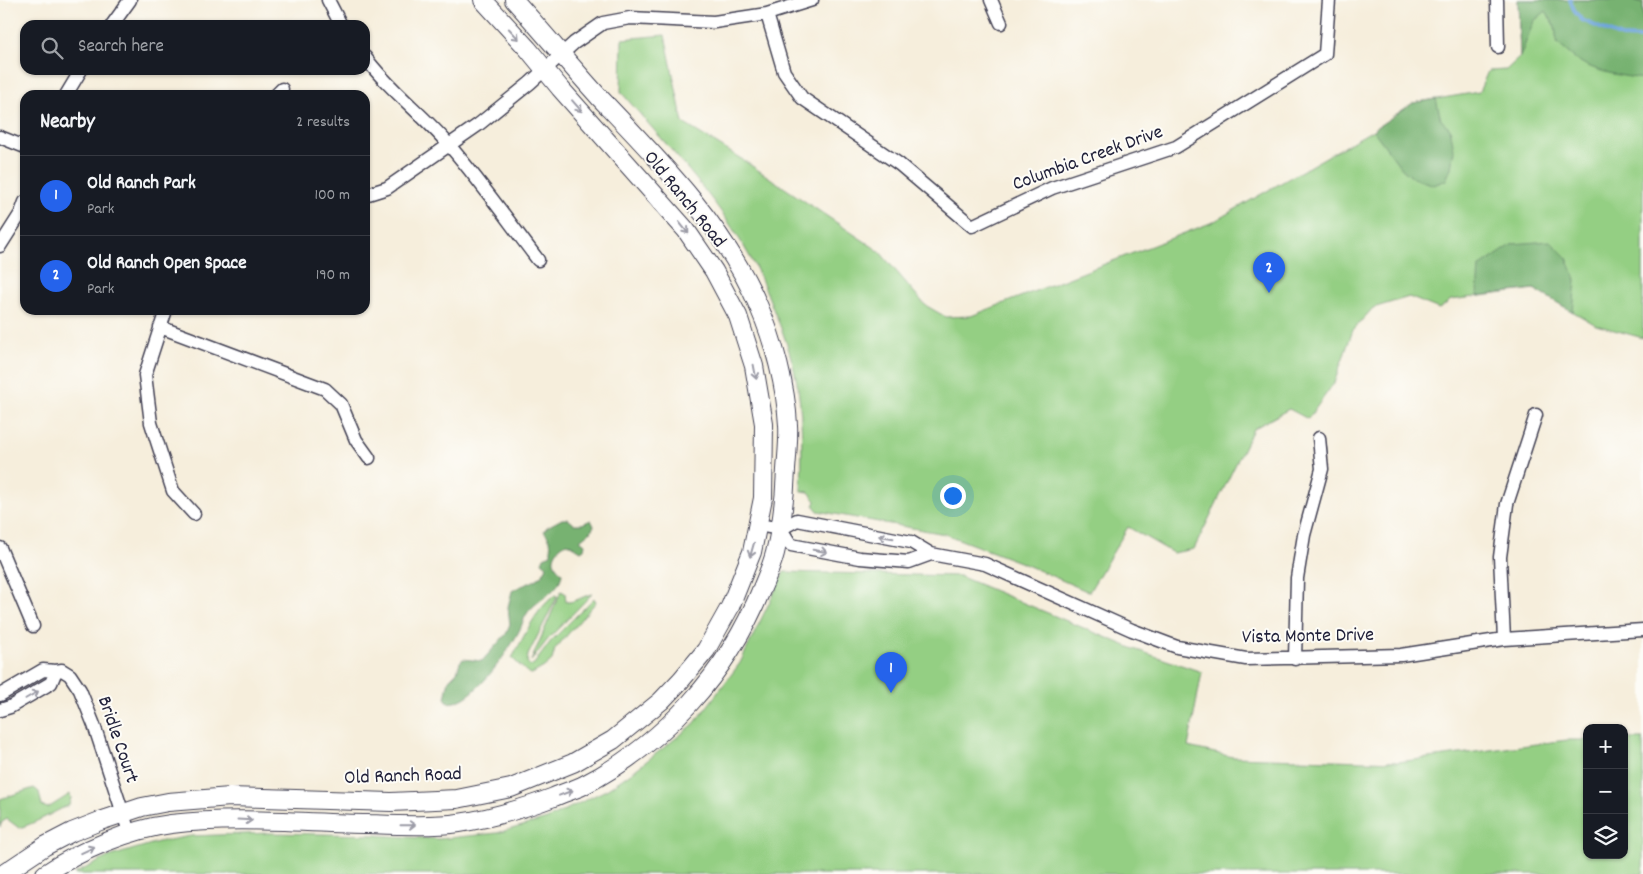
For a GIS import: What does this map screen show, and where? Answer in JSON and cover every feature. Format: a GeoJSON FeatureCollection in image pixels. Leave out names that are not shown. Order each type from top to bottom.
{"type":"FeatureCollection","features":[{"type":"Feature","properties":{"kind":"street"},"geometry":{"type":"LineString","coordinates":[[116,20],[130,0]]}},
{"type":"Feature","properties":{"kind":"street"},"geometry":{"type":"LineString","coordinates":[[328,0],[338,20]]}},
{"type":"Feature","properties":{"kind":"street","name":"Old Ranch Road"},"geometry":{"type":"LineString","coordinates":[[4,874],[46,846],[72,832],[122,814],[168,802],[230,797],[391,802],[457,799],[511,788],[573,763],[613,740],[661,701],[706,650],[730,608],[752,552],[763,498],[764,424],[754,366],[738,316],[714,271],[686,230],[528,48],[482,0]]}},
{"type":"Feature","properties":{"kind":"street","name":"Old Ranch Road"},"geometry":{"type":"LineString","coordinates":[[45,874],[85,851],[110,840],[168,824],[228,820],[387,825],[455,824],[514,812],[580,787],[627,759],[670,724],[700,693],[718,670],[751,617],[774,558],[781,530],[785,499],[788,426],[778,362],[760,308],[734,257],[702,211],[514,0]]}},
{"type":"Feature","properties":{"kind":"street"},"geometry":{"type":"LineString","coordinates":[[370,193],[387,188],[478,125],[574,43],[603,23],[630,18],[714,22],[767,14],[812,0]]}},
{"type":"Feature","properties":{"kind":"street"},"geometry":{"type":"LineString","coordinates":[[991,0],[1001,23]]}},
{"type":"Feature","properties":{"kind":"street","name":"Columbia Creek Drive"},"geometry":{"type":"LineString","coordinates":[[767,14],[784,72],[802,98],[899,164],[972,226],[1052,188],[1176,147],[1325,54],[1328,0]]}},
{"type":"Feature","properties":{"kind":"street"},"geometry":{"type":"LineString","coordinates":[[1497,0],[1498,47]]}},
{"type":"Feature","properties":{"kind":"street"},"geometry":{"type":"LineString","coordinates":[[370,64],[449,145],[538,260]]}},
{"type":"Feature","properties":{"kind":"street"},"geometry":{"type":"LineString","coordinates":[[69,90],[78,75]]}},
{"type":"Feature","properties":{"kind":"street"},"geometry":{"type":"LineString","coordinates":[[0,137],[20,145]]}},
{"type":"Feature","properties":{"kind":"street"},"geometry":{"type":"LineString","coordinates":[[0,246],[20,215]]}},
{"type":"Feature","properties":{"kind":"street"},"geometry":{"type":"LineString","coordinates":[[164,315],[145,375],[151,422],[173,491],[194,514]]}},
{"type":"Feature","properties":{"kind":"street"},"geometry":{"type":"LineString","coordinates":[[160,327],[324,388],[341,404],[356,440],[369,458]]}},
{"type":"Feature","properties":{"kind":"street"},"geometry":{"type":"LineString","coordinates":[[1504,639],[1500,557],[1507,504],[1536,415]]}},
{"type":"Feature","properties":{"kind":"street"},"geometry":{"type":"LineString","coordinates":[[1295,659],[1296,578],[1304,535],[1322,469],[1319,438]]}},
{"type":"Feature","properties":{"kind":"street","name":"Vista Monte Drive"},"geometry":{"type":"LineString","coordinates":[[931,554],[908,562],[860,558],[791,545],[781,530],[797,520],[911,542],[931,554],[985,564],[1132,630],[1177,647],[1246,659],[1401,655],[1504,639],[1643,630]]}},
{"type":"Feature","properties":{"kind":"street"},"geometry":{"type":"LineString","coordinates":[[758,525],[781,530]]}},
{"type":"Feature","properties":{"kind":"street"},"geometry":{"type":"LineString","coordinates":[[0,548],[33,626]]}},
{"type":"Feature","properties":{"kind":"street"},"geometry":{"type":"LineString","coordinates":[[0,695],[43,670],[56,672],[51,683],[10,707],[0,710]]}},
{"type":"Feature","properties":{"kind":"street","name":"Bridle Court"},"geometry":{"type":"LineString","coordinates":[[56,672],[62,670],[70,674],[80,690],[94,725],[130,835]]}},
{"type":"Feature","properties":{"kind":"green space"},"geometry":{"type":"Polygon","coordinates":[[[1518,0],[1643,0],[1643,338],[1596,325],[1534,289],[1451,300],[1439,309],[1409,297],[1373,308],[1353,330],[1334,383],[1308,419],[1289,409],[1253,429],[1194,549],[1173,553],[1128,527],[1089,592],[1022,563],[945,534],[818,511],[814,506],[816,501],[809,492],[801,491],[800,402],[796,380],[783,334],[758,271],[737,235],[706,192],[621,92],[622,39],[665,35],[683,123],[743,160],[879,251],[925,305],[946,317],[971,316],[1213,222],[1373,130],[1413,103],[1479,92],[1488,71],[1506,70],[1520,57],[1518,0]]]}},
{"type":"Feature","properties":{"kind":"green space"},"geometry":{"type":"Polygon","coordinates":[[[1518,0],[1633,0],[1643,3],[1643,79],[1604,72],[1575,59],[1557,43],[1555,27],[1546,11],[1534,21],[1520,57],[1518,0]]]}},
{"type":"Feature","properties":{"kind":"green space"},"geometry":{"type":"Polygon","coordinates":[[[1436,99],[1441,120],[1450,128],[1454,150],[1451,168],[1446,180],[1434,185],[1413,178],[1402,169],[1373,130],[1413,103],[1436,99]]]}},
{"type":"Feature","properties":{"kind":"green space"},"geometry":{"type":"Polygon","coordinates":[[[1550,241],[1567,258],[1576,280],[1573,312],[1534,289],[1477,296],[1479,267],[1513,244],[1550,241]]]}},
{"type":"Feature","properties":{"kind":"green space"},"geometry":{"type":"Polygon","coordinates":[[[562,519],[568,519],[574,524],[582,524],[591,520],[594,526],[580,540],[585,544],[584,549],[581,551],[568,543],[558,550],[554,556],[554,562],[562,573],[557,585],[528,612],[508,650],[485,680],[468,696],[449,703],[445,698],[449,680],[457,672],[460,662],[463,659],[482,661],[506,634],[510,625],[508,607],[512,591],[532,582],[544,572],[547,566],[542,562],[544,557],[551,554],[551,544],[544,531],[547,527],[562,519]]]}},
{"type":"Feature","properties":{"kind":"green space"},"geometry":{"type":"Polygon","coordinates":[[[784,572],[959,576],[1134,649],[1202,672],[1188,747],[1233,757],[1398,762],[1567,740],[1583,740],[1583,859],[1628,859],[1628,739],[1643,739],[1643,874],[74,874],[108,857],[158,842],[191,836],[270,833],[373,835],[439,839],[497,833],[547,819],[608,789],[694,724],[740,663],[784,572]]]}},
{"type":"Feature","properties":{"kind":"green space"},"geometry":{"type":"Polygon","coordinates":[[[561,591],[565,593],[566,602],[592,594],[549,638],[531,661],[561,591]]]}},
{"type":"Feature","properties":{"kind":"green space"},"geometry":{"type":"Polygon","coordinates":[[[555,595],[557,596],[556,599],[528,655],[527,662],[530,666],[534,664],[551,641],[594,598],[596,602],[555,649],[552,660],[532,674],[528,673],[512,658],[530,624],[541,608],[555,595]]]}},
{"type":"Feature","properties":{"kind":"green space"},"geometry":{"type":"Polygon","coordinates":[[[34,788],[39,792],[42,806],[48,808],[70,794],[69,805],[38,821],[19,828],[7,819],[2,822],[0,827],[0,799],[34,788]]]}},
{"type":"Feature","properties":{"kind":"waterway"},"geometry":{"type":"LineString","coordinates":[[1570,0],[1575,12],[1582,20],[1621,37],[1643,38]]}},
{"type":"Feature","properties":{"kind":"place","name":"Old Ranch Open Space"},"geometry":{"type":"Point","coordinates":[1269,293]}},
{"type":"Feature","properties":{"kind":"place","name":"Old Ranch Park"},"geometry":{"type":"Point","coordinates":[891,693]}}]}
